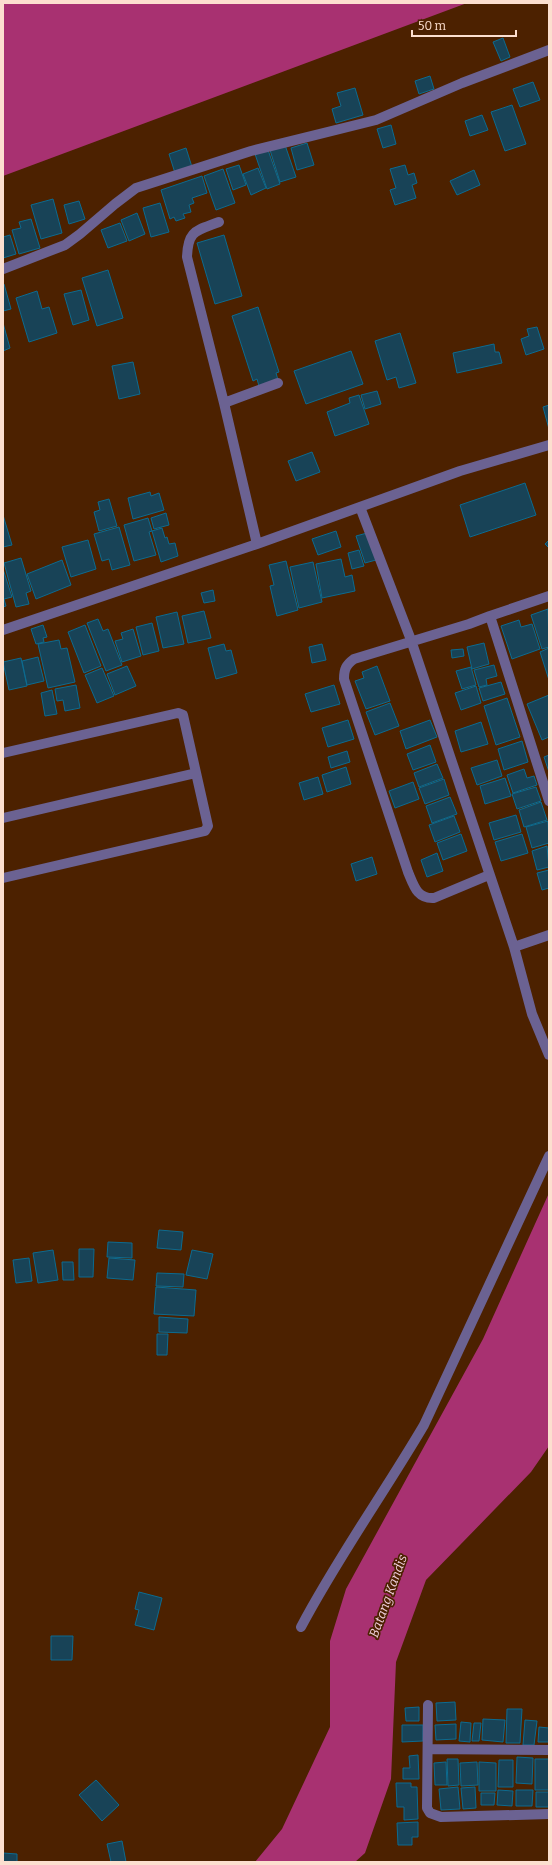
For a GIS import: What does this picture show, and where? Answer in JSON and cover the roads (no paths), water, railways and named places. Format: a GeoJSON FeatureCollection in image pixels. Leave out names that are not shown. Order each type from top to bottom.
{"type":"FeatureCollection","features":[{"type":"Feature","properties":{"kind":"street"},"geometry":{"type":"LineString","coordinates":[[3,269],[65,245],[136,188],[251,151],[376,120],[462,83],[549,50]]}},
{"type":"Feature","properties":{"kind":"street"},"geometry":{"type":"LineString","coordinates":[[218,222],[195,232],[190,237],[187,243],[187,257],[224,403],[257,544]]}},
{"type":"Feature","properties":{"kind":"street"},"geometry":{"type":"LineString","coordinates":[[224,403],[278,384]]}},
{"type":"Feature","properties":{"kind":"street"},"geometry":{"type":"LineString","coordinates":[[3,630],[257,544],[460,471],[549,445]]}},
{"type":"Feature","properties":{"kind":"street"},"geometry":{"type":"LineString","coordinates":[[360,507],[411,640],[514,947],[532,1014],[549,1055]]}},
{"type":"Feature","properties":{"kind":"street"},"geometry":{"type":"LineString","coordinates":[[489,875],[434,898],[427,898],[417,892],[408,872],[344,679],[344,670],[348,663],[354,659],[411,640],[469,624],[549,596]]}},
{"type":"Feature","properties":{"kind":"street"},"geometry":{"type":"LineString","coordinates":[[490,616],[549,801]]}},
{"type":"Feature","properties":{"kind":"street"},"geometry":{"type":"LineString","coordinates":[[3,753],[178,713],[183,715],[208,826],[205,831],[3,878]]}},
{"type":"Feature","properties":{"kind":"street"},"geometry":{"type":"LineString","coordinates":[[3,818],[196,773]]}},
{"type":"Feature","properties":{"kind":"street"},"geometry":{"type":"LineString","coordinates":[[514,947],[549,935]]}},
{"type":"Feature","properties":{"kind":"street"},"geometry":{"type":"LineString","coordinates":[[301,1627],[335,1566],[399,1467],[424,1425],[549,1156]]}},
{"type":"Feature","properties":{"kind":"street"},"geometry":{"type":"LineString","coordinates":[[428,1705],[428,1808],[435,1815],[441,1817],[549,1814]]}},
{"type":"Feature","properties":{"kind":"street"},"geometry":{"type":"LineString","coordinates":[[428,1749],[549,1750]]}},
{"type":"Feature","properties":{"kind":"water"},"geometry":{"type":"Polygon","coordinates":[[[3,3],[467,3],[3,176],[3,3]]]}},
{"type":"Feature","properties":{"kind":"water","name":"Batang Kandis"},"geometry":{"type":"Polygon","coordinates":[[[549,1193],[549,1446],[531,1472],[426,1580],[396,1662],[391,1779],[365,1853],[355,1862],[255,1862],[282,1829],[330,1727],[330,1641],[346,1589],[483,1339],[549,1193]]]}}]}
